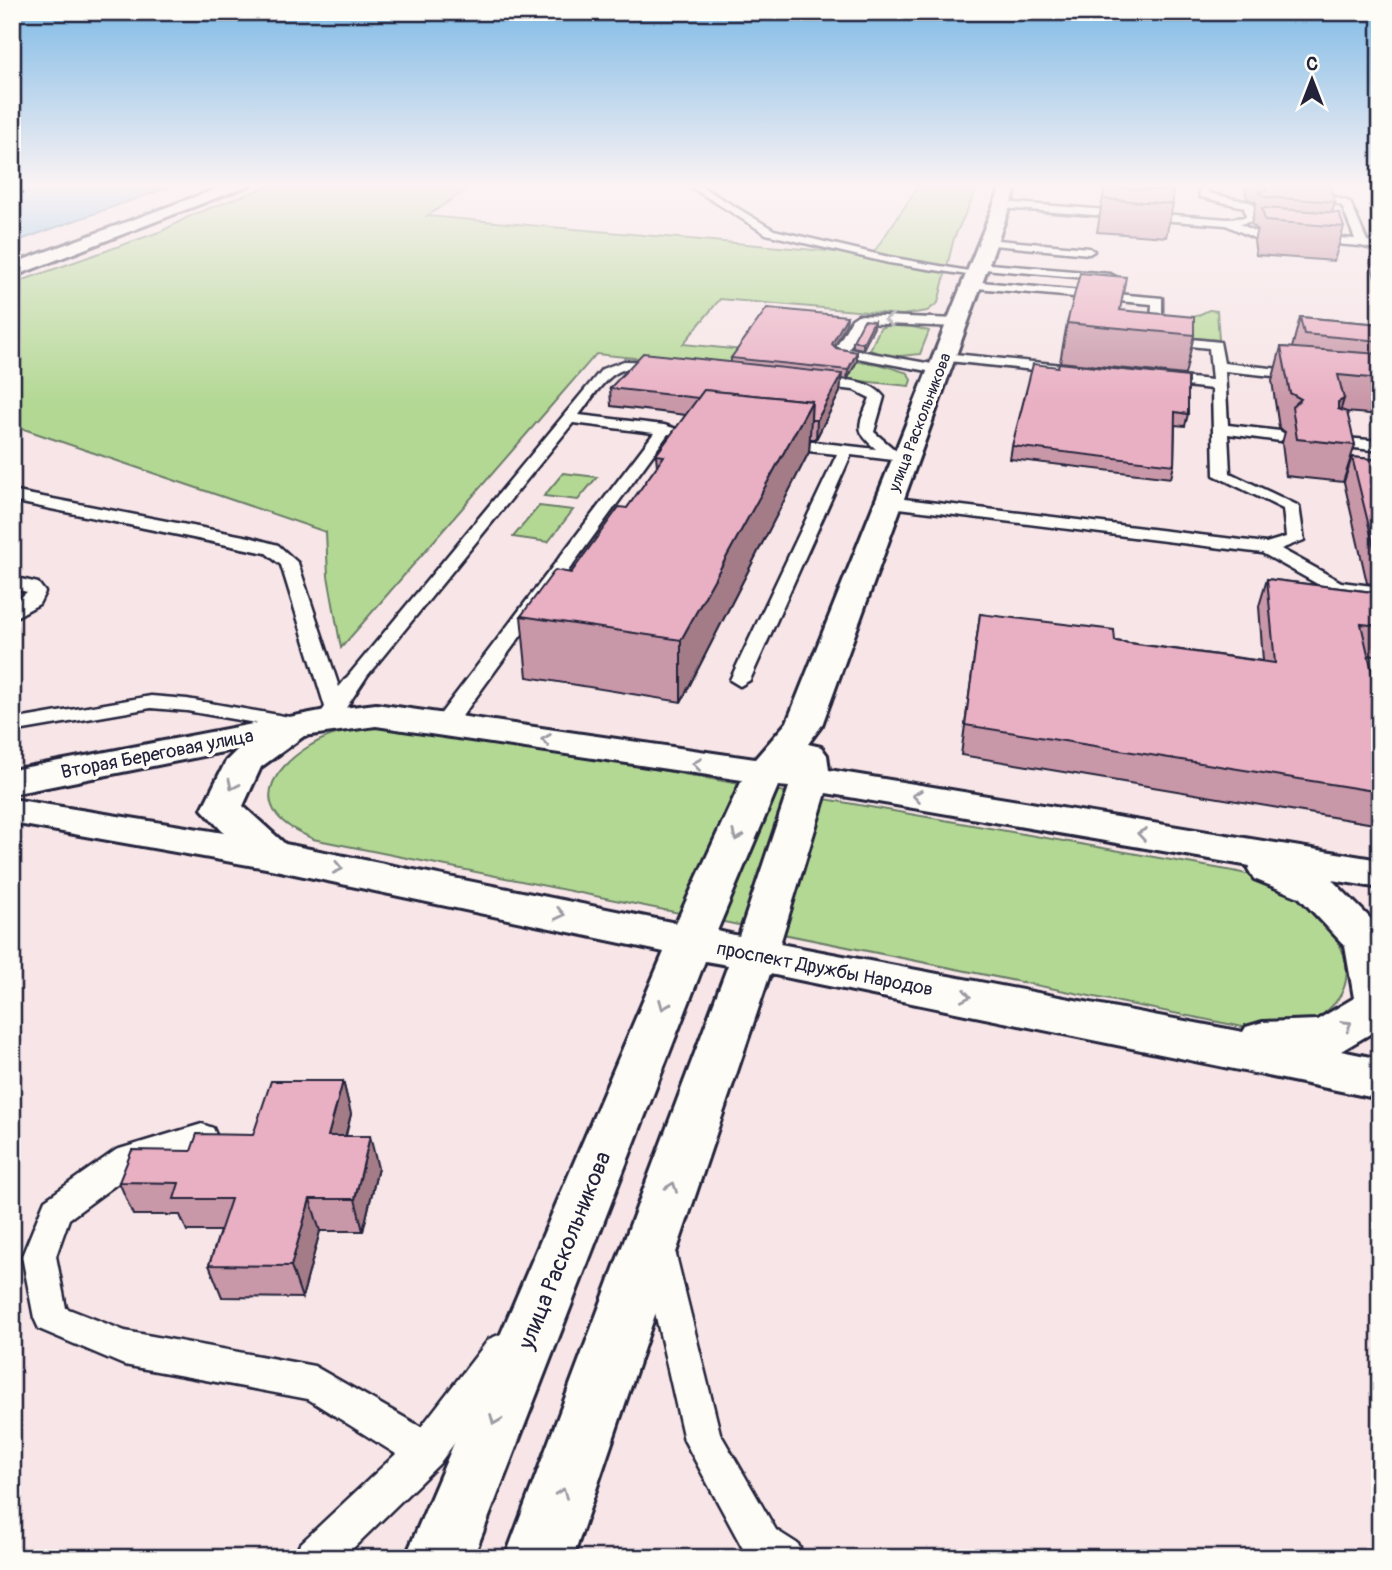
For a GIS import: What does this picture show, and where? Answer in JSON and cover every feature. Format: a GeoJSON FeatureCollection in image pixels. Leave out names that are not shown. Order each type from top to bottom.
{"type":"FeatureCollection","features":[{"type":"Feature","properties":{"kind":"street"},"geometry":{"type":"LineString","coordinates":[[12,271],[49,257]]}},
{"type":"Feature","properties":{"kind":"street","name":"улица Раскольникова"},"geometry":{"type":"LineString","coordinates":[[439,1558],[690,942],[764,773],[804,725],[887,502],[899,456],[941,363],[980,257]]}},
{"type":"Feature","properties":{"kind":"street","name":"Вторая Береговая улица"},"geometry":{"type":"LineString","coordinates":[[12,782],[320,718],[376,715],[444,725]]}},
{"type":"Feature","properties":{"kind":"street"},"geometry":{"type":"LineString","coordinates":[[271,854],[222,809],[245,761],[320,718]]}},
{"type":"Feature","properties":{"kind":"street"},"geometry":{"type":"LineString","coordinates":[[444,725],[811,779],[1380,874]]}},
{"type":"Feature","properties":{"kind":"street"},"geometry":{"type":"LineString","coordinates":[[540,1558],[755,953],[811,779],[804,725]]}},
{"type":"Feature","properties":{"kind":"street","name":"проспект Дружбы Народов"},"geometry":{"type":"LineString","coordinates":[[12,810],[132,828],[271,854],[690,942],[1380,1079]]}},
{"type":"Feature","properties":{"kind":"street"},"geometry":{"type":"LineString","coordinates":[[1209,845],[1314,887],[1366,941],[1379,1006],[1325,1038],[1209,1043]]}},
{"type":"Feature","properties":{"kind":"lane"},"geometry":{"type":"LineString","coordinates":[[877,257],[973,275],[1158,301],[1155,339],[1215,345],[1222,475],[1292,506],[1295,540],[1266,548]]}},
{"type":"Feature","properties":{"kind":"lane"},"geometry":{"type":"LineString","coordinates":[[973,275],[1114,277]]}},
{"type":"Feature","properties":{"kind":"lane"},"geometry":{"type":"LineString","coordinates":[[957,323],[858,319],[841,351],[941,363],[1083,371]]}},
{"type":"Feature","properties":{"kind":"lane"},"geometry":{"type":"LineString","coordinates":[[320,718],[612,369],[634,364],[683,369]]}},
{"type":"Feature","properties":{"kind":"lane"},"geometry":{"type":"LineString","coordinates":[[1217,366],[1325,377]]}},
{"type":"Feature","properties":{"kind":"lane"},"geometry":{"type":"LineString","coordinates":[[1151,378],[1218,385]]}},
{"type":"Feature","properties":{"kind":"lane"},"geometry":{"type":"LineString","coordinates":[[789,380],[856,387],[875,393],[877,397],[866,428],[867,434],[899,456]]}},
{"type":"Feature","properties":{"kind":"lane"},"geometry":{"type":"LineString","coordinates":[[569,418],[691,432]]}},
{"type":"Feature","properties":{"kind":"lane"},"geometry":{"type":"LineString","coordinates":[[444,725],[664,429]]}},
{"type":"Feature","properties":{"kind":"lane"},"geometry":{"type":"LineString","coordinates":[[1220,429],[1280,436]]}},
{"type":"Feature","properties":{"kind":"lane"},"geometry":{"type":"LineString","coordinates":[[760,440],[899,456]]}},
{"type":"Feature","properties":{"kind":"lane"},"geometry":{"type":"LineString","coordinates":[[1334,442],[1380,446]]}},
{"type":"Feature","properties":{"kind":"lane"},"geometry":{"type":"LineString","coordinates":[[740,680],[846,450]]}},
{"type":"Feature","properties":{"kind":"lane"},"geometry":{"type":"LineString","coordinates":[[12,496],[249,542],[279,553],[289,563],[320,718]]}},
{"type":"Feature","properties":{"kind":"lane"},"geometry":{"type":"LineString","coordinates":[[887,502],[1266,548],[1336,587],[1380,593]]}},
{"type":"Feature","properties":{"kind":"lane"},"geometry":{"type":"LineString","coordinates":[[12,582],[32,587],[36,592],[32,600],[12,612]]}},
{"type":"Feature","properties":{"kind":"lane"},"geometry":{"type":"LineString","coordinates":[[12,726],[103,708],[151,702],[320,718]]}},
{"type":"Feature","properties":{"kind":"lane"},"geometry":{"type":"LineString","coordinates":[[202,1137],[127,1160],[56,1210],[39,1256],[51,1318],[124,1348],[314,1383],[426,1451]]}},
{"type":"Feature","properties":{"kind":"lane"},"geometry":{"type":"LineString","coordinates":[[654,1236],[703,1440],[762,1544],[784,1558]]}},
{"type":"Feature","properties":{"kind":"lane"},"geometry":{"type":"LineString","coordinates":[[314,1558],[426,1451],[549,1286]]}},
{"type":"Feature","properties":{"kind":"green space"},"geometry":{"type":"Polygon","coordinates":[[[88,257],[949,257],[938,303],[927,311],[902,315],[720,299],[683,344],[879,364],[908,373],[911,380],[909,386],[596,354],[341,648],[328,576],[326,532],[12,425],[12,284],[88,257]]]}},
{"type":"Feature","properties":{"kind":"green space"},"geometry":{"type":"Polygon","coordinates":[[[1209,310],[1217,311],[1219,340],[1175,336],[1175,326],[1209,310]]]}},
{"type":"Feature","properties":{"kind":"green space"},"geometry":{"type":"Polygon","coordinates":[[[905,325],[929,331],[920,354],[890,357],[870,350],[880,328],[905,325]]]}},
{"type":"Feature","properties":{"kind":"green space"},"geometry":{"type":"Polygon","coordinates":[[[563,473],[597,477],[578,500],[544,496],[563,473]]]}},
{"type":"Feature","properties":{"kind":"green space"},"geometry":{"type":"Polygon","coordinates":[[[539,506],[573,510],[548,542],[513,537],[539,506]]]}},
{"type":"Feature","properties":{"kind":"green space"},"geometry":{"type":"Polygon","coordinates":[[[400,726],[1264,878],[1293,891],[1319,914],[1330,928],[1345,959],[1346,975],[1342,991],[1332,1006],[1310,1024],[1253,1029],[313,839],[289,826],[277,815],[271,802],[271,790],[284,766],[295,756],[338,733],[400,726]]]}},
{"type":"Feature","properties":{"kind":"building"},"geometry":{"type":"Polygon","coordinates":[[[1080,273],[1126,277],[1120,310],[1194,317],[1194,335],[1067,323],[1080,273]]]}},
{"type":"Feature","properties":{"kind":"building"},"geometry":{"type":"Polygon","coordinates":[[[767,308],[847,316],[832,344],[836,348],[857,352],[848,370],[731,358],[767,308]]]}},
{"type":"Feature","properties":{"kind":"building"},"geometry":{"type":"Polygon","coordinates":[[[1300,317],[1380,324],[1380,341],[1304,334],[1300,317]]]}},
{"type":"Feature","properties":{"kind":"building"},"geometry":{"type":"Polygon","coordinates":[[[864,320],[874,321],[863,343],[853,341],[864,320]]]}},
{"type":"Feature","properties":{"kind":"building"},"geometry":{"type":"Polygon","coordinates":[[[1281,347],[1380,354],[1380,379],[1338,375],[1344,399],[1338,402],[1338,409],[1347,412],[1355,445],[1297,439],[1292,407],[1301,399],[1290,393],[1281,347]]]}},
{"type":"Feature","properties":{"kind":"building"},"geometry":{"type":"Polygon","coordinates":[[[643,353],[842,374],[817,420],[811,420],[812,401],[704,390],[698,398],[610,388],[643,353]]]}},
{"type":"Feature","properties":{"kind":"building"},"geometry":{"type":"Polygon","coordinates":[[[1059,363],[1188,377],[1188,414],[1175,412],[1174,465],[1012,446],[1033,364],[1058,367],[1059,363]]]}},
{"type":"Feature","properties":{"kind":"building"},"geometry":{"type":"Polygon","coordinates":[[[704,390],[812,401],[681,640],[521,616],[555,570],[571,573],[619,507],[627,508],[664,456],[656,455],[704,390]]]}},
{"type":"Feature","properties":{"kind":"building"},"geometry":{"type":"Polygon","coordinates":[[[1352,457],[1380,460],[1380,556],[1376,555],[1352,457]]]}},
{"type":"Feature","properties":{"kind":"building"},"geometry":{"type":"Polygon","coordinates":[[[1267,579],[1380,593],[1380,626],[1361,624],[1380,706],[1380,792],[965,725],[980,614],[1114,630],[1115,641],[1275,663],[1267,579]]]}},
{"type":"Feature","properties":{"kind":"building"},"geometry":{"type":"Polygon","coordinates":[[[271,1081],[343,1081],[328,1136],[370,1136],[355,1199],[310,1199],[291,1266],[209,1265],[231,1199],[174,1199],[179,1183],[119,1182],[132,1150],[191,1151],[197,1134],[253,1135],[271,1081]]]}}]}
